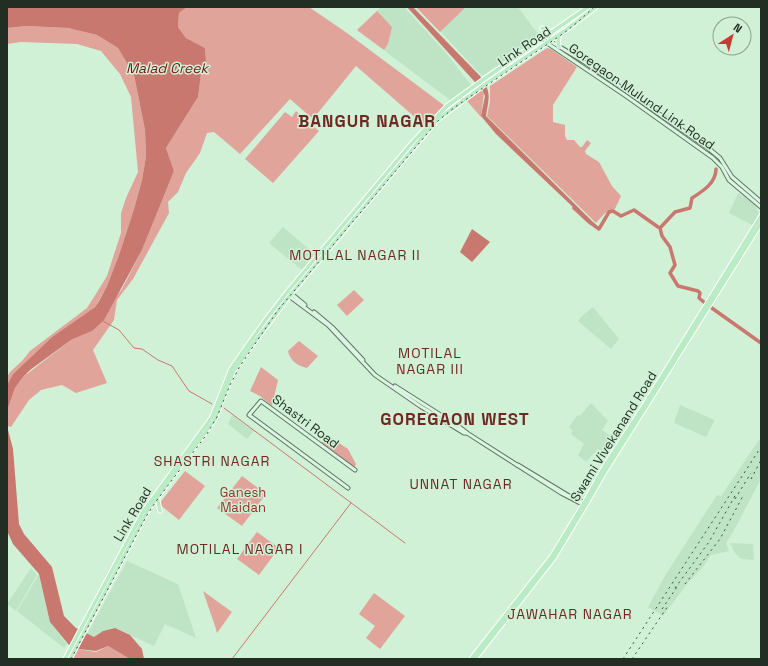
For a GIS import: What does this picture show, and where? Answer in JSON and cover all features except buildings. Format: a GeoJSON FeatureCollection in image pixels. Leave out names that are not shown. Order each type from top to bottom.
{"type":"FeatureCollection","features":[{"type":"Feature","properties":{"kind":"main road","name":"Link Road"},"geometry":{"type":"LineString","coordinates":[[66,658],[150,502],[212,417],[231,369],[264,322],[411,144],[447,106],[588,7]]}},
{"type":"Feature","properties":{"kind":"main road","name":"Link Road"},"geometry":{"type":"LineString","coordinates":[[136,528],[151,505],[215,420],[233,372],[288,293],[431,126],[480,88],[560,35],[596,7]]}},
{"type":"Feature","properties":{"kind":"main road"},"geometry":{"type":"LineString","coordinates":[[542,28],[552,32]]}},
{"type":"Feature","properties":{"kind":"main road"},"geometry":{"type":"LineString","coordinates":[[558,46],[558,39],[560,35]]}},
{"type":"Feature","properties":{"kind":"main road"},"geometry":{"type":"LineString","coordinates":[[545,37],[549,42]]}},
{"type":"Feature","properties":{"kind":"main road","name":"Goregaon Mulund Link Road"},"geometry":{"type":"LineString","coordinates":[[549,42],[583,61],[611,83]]}},
{"type":"Feature","properties":{"kind":"main road","name":"Goregaon Mulund Link Road"},"geometry":{"type":"LineString","coordinates":[[549,42],[701,146],[718,162],[729,180],[760,203]]}},
{"type":"Feature","properties":{"kind":"main road"},"geometry":{"type":"LineString","coordinates":[[760,203],[761,211]]}},
{"type":"Feature","properties":{"kind":"main road","name":"Swami Vivekanand Road"},"geometry":{"type":"LineString","coordinates":[[474,659],[554,558],[604,467],[645,404],[761,216]]}},
{"type":"Feature","properties":{"kind":"main road","name":"Swami Vivekanand Road"},"geometry":{"type":"LineString","coordinates":[[471,659],[551,558],[761,223]]}},
{"type":"Feature","properties":{"kind":"main road"},"geometry":{"type":"LineString","coordinates":[[288,293],[333,328],[380,377],[561,494],[585,504]]}},
{"type":"Feature","properties":{"kind":"main road","name":"Shastri Road"},"geometry":{"type":"LineString","coordinates":[[347,488],[250,415],[262,401],[355,470]]}},
{"type":"Feature","properties":{"kind":"main road"},"geometry":{"type":"LineString","coordinates":[[148,510],[157,511],[157,497]]}},
{"type":"Feature","properties":{"kind":"main road","name":"Link Road"},"geometry":{"type":"LineString","coordinates":[[71,658],[125,549]]}},
{"type":"Feature","properties":{"kind":"main road"},"geometry":{"type":"LineString","coordinates":[[84,623],[88,625]]}},
{"type":"Feature","properties":{"kind":"shaded area"},"geometry":{"type":"Polygon","coordinates":[[[381,7],[404,7],[446,53],[471,85],[450,100],[357,30],[381,7]]]}},
{"type":"Feature","properties":{"kind":"shaded area"},"geometry":{"type":"Polygon","coordinates":[[[466,7],[518,7],[540,37],[482,76],[440,31],[466,7]]]}},
{"type":"Feature","properties":{"kind":"shaded area"},"geometry":{"type":"Polygon","coordinates":[[[738,193],[753,202],[758,211],[759,215],[752,225],[729,213],[738,193]]]}},
{"type":"Feature","properties":{"kind":"shaded area"},"geometry":{"type":"Polygon","coordinates":[[[283,227],[315,254],[302,270],[269,243],[283,227]]]}},
{"type":"Feature","properties":{"kind":"shaded area"},"geometry":{"type":"Polygon","coordinates":[[[593,307],[619,339],[611,349],[578,321],[593,307]]]}},
{"type":"Feature","properties":{"kind":"shaded area"},"geometry":{"type":"Polygon","coordinates":[[[591,403],[608,421],[602,430],[614,438],[613,441],[616,444],[615,446],[609,442],[603,452],[598,449],[586,462],[578,455],[584,444],[571,434],[573,431],[569,427],[576,417],[578,415],[580,416],[591,403]]]}},
{"type":"Feature","properties":{"kind":"shaded area"},"geometry":{"type":"Polygon","coordinates":[[[680,405],[715,420],[706,437],[674,423],[680,405]]]}},
{"type":"Feature","properties":{"kind":"shaded area"},"geometry":{"type":"Polygon","coordinates":[[[232,415],[254,431],[247,439],[228,424],[232,415]]]}},
{"type":"Feature","properties":{"kind":"shaded area"},"geometry":{"type":"Polygon","coordinates":[[[759,440],[761,441],[761,479],[726,543],[729,551],[711,555],[663,616],[648,607],[666,574],[717,495],[721,496],[759,440]]]}},
{"type":"Feature","properties":{"kind":"shaded area"},"geometry":{"type":"Polygon","coordinates":[[[730,543],[753,544],[754,560],[741,559],[735,553],[730,543]]]}},
{"type":"Feature","properties":{"kind":"shaded area"},"geometry":{"type":"Polygon","coordinates":[[[127,561],[178,584],[196,638],[165,624],[154,646],[115,628],[103,631],[95,637],[87,634],[127,561]]]}},
{"type":"Feature","properties":{"kind":"shaded area"},"geometry":{"type":"Polygon","coordinates":[[[31,568],[37,575],[16,611],[7,604],[31,568]]]}},
{"type":"Feature","properties":{"kind":"shaded area"},"geometry":{"type":"Polygon","coordinates":[[[39,574],[50,622],[67,644],[64,648],[17,611],[39,574]]]}},
{"type":"Feature","properties":{"kind":"green space"},"geometry":{"type":"Polygon","coordinates":[[[187,7],[309,7],[347,33],[445,106],[424,125],[356,66],[313,119],[290,99],[240,154],[214,132],[207,133],[200,153],[186,173],[178,192],[168,202],[169,213],[133,279],[117,300],[114,320],[93,350],[107,383],[76,393],[62,385],[41,390],[29,400],[11,427],[7,426],[8,408],[15,388],[23,377],[71,340],[92,331],[122,289],[142,250],[174,171],[166,148],[198,97],[201,74],[206,60],[205,48],[186,38],[178,27],[179,13],[187,7]]]}},
{"type":"Feature","properties":{"kind":"green space"},"geometry":{"type":"Polygon","coordinates":[[[416,7],[466,7],[440,32],[416,7]]]}},
{"type":"Feature","properties":{"kind":"green space"},"geometry":{"type":"Polygon","coordinates":[[[377,11],[392,27],[388,44],[384,50],[357,30],[377,11]]]}},
{"type":"Feature","properties":{"kind":"green space"},"geometry":{"type":"Polygon","coordinates":[[[26,26],[68,28],[97,35],[118,48],[134,75],[145,130],[146,156],[142,180],[119,255],[107,286],[95,307],[52,337],[13,374],[7,385],[7,377],[10,372],[30,351],[87,308],[107,276],[121,233],[121,213],[138,172],[131,97],[120,74],[101,51],[77,44],[21,42],[7,44],[7,28],[26,26]]]}},
{"type":"Feature","properties":{"kind":"green space"},"geometry":{"type":"Polygon","coordinates":[[[547,48],[551,49],[577,67],[553,105],[553,122],[565,125],[565,136],[567,140],[574,140],[580,147],[582,147],[587,140],[591,143],[585,151],[586,154],[599,162],[612,186],[621,196],[615,209],[605,213],[596,223],[487,116],[490,101],[490,86],[547,48]]]}},
{"type":"Feature","properties":{"kind":"green space"},"geometry":{"type":"Polygon","coordinates":[[[480,91],[484,93],[481,117],[467,101],[480,91]]]}},
{"type":"Feature","properties":{"kind":"green space"},"geometry":{"type":"Polygon","coordinates":[[[296,111],[319,131],[273,183],[245,159],[285,112],[292,117],[296,111]]]}},
{"type":"Feature","properties":{"kind":"green space"},"geometry":{"type":"Polygon","coordinates":[[[354,290],[364,300],[347,316],[337,305],[354,290]]]}},
{"type":"Feature","properties":{"kind":"green space"},"geometry":{"type":"Polygon","coordinates":[[[299,341],[318,356],[307,368],[295,362],[289,355],[288,351],[299,341]]]}},
{"type":"Feature","properties":{"kind":"green space"},"geometry":{"type":"Polygon","coordinates":[[[261,367],[278,380],[272,406],[260,396],[250,391],[261,367]]]}},
{"type":"Feature","properties":{"kind":"green space"},"geometry":{"type":"Polygon","coordinates":[[[327,435],[348,449],[356,464],[354,469],[321,444],[327,435]]]}},
{"type":"Feature","properties":{"kind":"green space"},"geometry":{"type":"Polygon","coordinates":[[[185,471],[205,486],[179,520],[159,504],[185,471]]]}},
{"type":"Feature","properties":{"kind":"green space","name":"Ganesh Maidan"},"geometry":{"type":"Polygon","coordinates":[[[242,476],[266,494],[242,526],[217,508],[242,476]]]}},
{"type":"Feature","properties":{"kind":"green space"},"geometry":{"type":"Polygon","coordinates":[[[257,532],[279,548],[259,575],[237,559],[257,532]]]}},
{"type":"Feature","properties":{"kind":"green space"},"geometry":{"type":"Polygon","coordinates":[[[203,591],[232,612],[217,633],[216,629],[203,591]]]}},
{"type":"Feature","properties":{"kind":"green space"},"geometry":{"type":"Polygon","coordinates":[[[374,593],[405,616],[380,649],[366,638],[375,626],[359,614],[374,593]]]}},
{"type":"Feature","properties":{"kind":"green space"},"geometry":{"type":"Polygon","coordinates":[[[108,646],[130,659],[73,659],[78,649],[96,652],[108,646]]]}},
{"type":"Feature","properties":{"kind":"water","name":"Malad Creek"},"geometry":{"type":"Polygon","coordinates":[[[7,7],[187,7],[179,13],[178,27],[186,38],[205,48],[206,60],[201,74],[198,97],[166,148],[174,171],[142,250],[104,320],[92,331],[71,340],[30,370],[23,377],[15,388],[8,408],[7,426],[7,385],[13,374],[52,337],[95,307],[107,286],[134,209],[142,180],[146,156],[145,130],[134,75],[118,48],[97,35],[68,28],[26,26],[7,28],[7,7]]]}},
{"type":"Feature","properties":{"kind":"water"},"geometry":{"type":"Polygon","coordinates":[[[407,7],[413,7],[480,76],[489,95],[486,116],[596,225],[593,226],[496,134],[481,116],[485,96],[483,91],[407,7]]]}},
{"type":"Feature","properties":{"kind":"water"},"geometry":{"type":"Polygon","coordinates":[[[472,229],[490,242],[472,262],[460,252],[472,229]]]}},
{"type":"Feature","properties":{"kind":"water"},"geometry":{"type":"Polygon","coordinates":[[[7,426],[13,449],[19,524],[24,534],[52,567],[64,616],[76,628],[94,637],[103,631],[115,628],[130,635],[142,649],[144,659],[130,659],[108,646],[96,651],[79,649],[69,645],[50,622],[39,574],[13,544],[7,531],[7,426]]]}},
{"type":"Feature","properties":{"kind":"waterway"},"geometry":{"type":"LineString","coordinates":[[660,228],[675,212],[690,208],[692,198],[711,182],[714,178],[716,169]]}},
{"type":"Feature","properties":{"kind":"waterway"},"geometry":{"type":"LineString","coordinates":[[574,208],[599,229],[609,212],[613,211],[621,216],[634,210],[660,228],[662,236],[670,247],[675,265],[670,273],[678,286],[698,291],[700,293],[699,298],[705,303]]}},
{"type":"Feature","properties":{"kind":"waterway"},"geometry":{"type":"LineString","coordinates":[[709,306],[761,343]]}},
{"type":"Feature","properties":{"kind":"waterway"},"geometry":{"type":"LineString","coordinates":[[103,321],[119,330],[134,348],[142,349],[158,360],[172,366],[189,391],[212,404]]}},
{"type":"Feature","properties":{"kind":"waterway"},"geometry":{"type":"LineString","coordinates":[[224,408],[405,543]]}},
{"type":"Feature","properties":{"kind":"waterway"},"geometry":{"type":"LineString","coordinates":[[232,659],[351,503]]}},
{"type":"Feature","properties":{"kind":"railway"},"geometry":{"type":"LineString","coordinates":[[71,659],[147,515],[207,434],[217,417],[230,385],[240,366],[278,310],[439,120],[455,107],[564,33],[594,7]]}},
{"type":"Feature","properties":{"kind":"railway"},"geometry":{"type":"LineString","coordinates":[[623,659],[761,447]]}},
{"type":"Feature","properties":{"kind":"railway"},"geometry":{"type":"LineString","coordinates":[[751,479],[761,460]]}},
{"type":"Feature","properties":{"kind":"railway"},"geometry":{"type":"LineString","coordinates":[[735,499],[751,473]]}},
{"type":"Feature","properties":{"kind":"railway"},"geometry":{"type":"LineString","coordinates":[[675,588],[709,542],[736,494]]}},
{"type":"Feature","properties":{"kind":"railway"},"geometry":{"type":"LineString","coordinates":[[685,584],[720,539],[744,494]]}},
{"type":"Feature","properties":{"kind":"railway"},"geometry":{"type":"LineString","coordinates":[[662,609],[679,584]]}},
{"type":"Feature","properties":{"kind":"railway"},"geometry":{"type":"LineString","coordinates":[[632,659],[668,606]]}},
{"type":"Feature","properties":{"kind":"district","name":"BANGUR NAGAR"},"geometry":{"type":"Point","coordinates":[367,121]}},
{"type":"Feature","properties":{"kind":"district","name":"MOTILAL NAGAR II"},"geometry":{"type":"Point","coordinates":[355,255]}},
{"type":"Feature","properties":{"kind":"district","name":"MOTILAL NAGAR III"},"geometry":{"type":"Point","coordinates":[430,362]}},
{"type":"Feature","properties":{"kind":"district","name":"GOREGAON WEST"},"geometry":{"type":"Point","coordinates":[455,419]}},
{"type":"Feature","properties":{"kind":"district","name":"SHASTRI NAGAR"},"geometry":{"type":"Point","coordinates":[212,461]}},
{"type":"Feature","properties":{"kind":"district","name":"UNNAT NAGAR"},"geometry":{"type":"Point","coordinates":[461,484]}},
{"type":"Feature","properties":{"kind":"district","name":"MOTILAL NAGAR I"},"geometry":{"type":"Point","coordinates":[240,549]}},
{"type":"Feature","properties":{"kind":"district","name":"JAWAHAR NAGAR"},"geometry":{"type":"Point","coordinates":[570,614]}}]}
